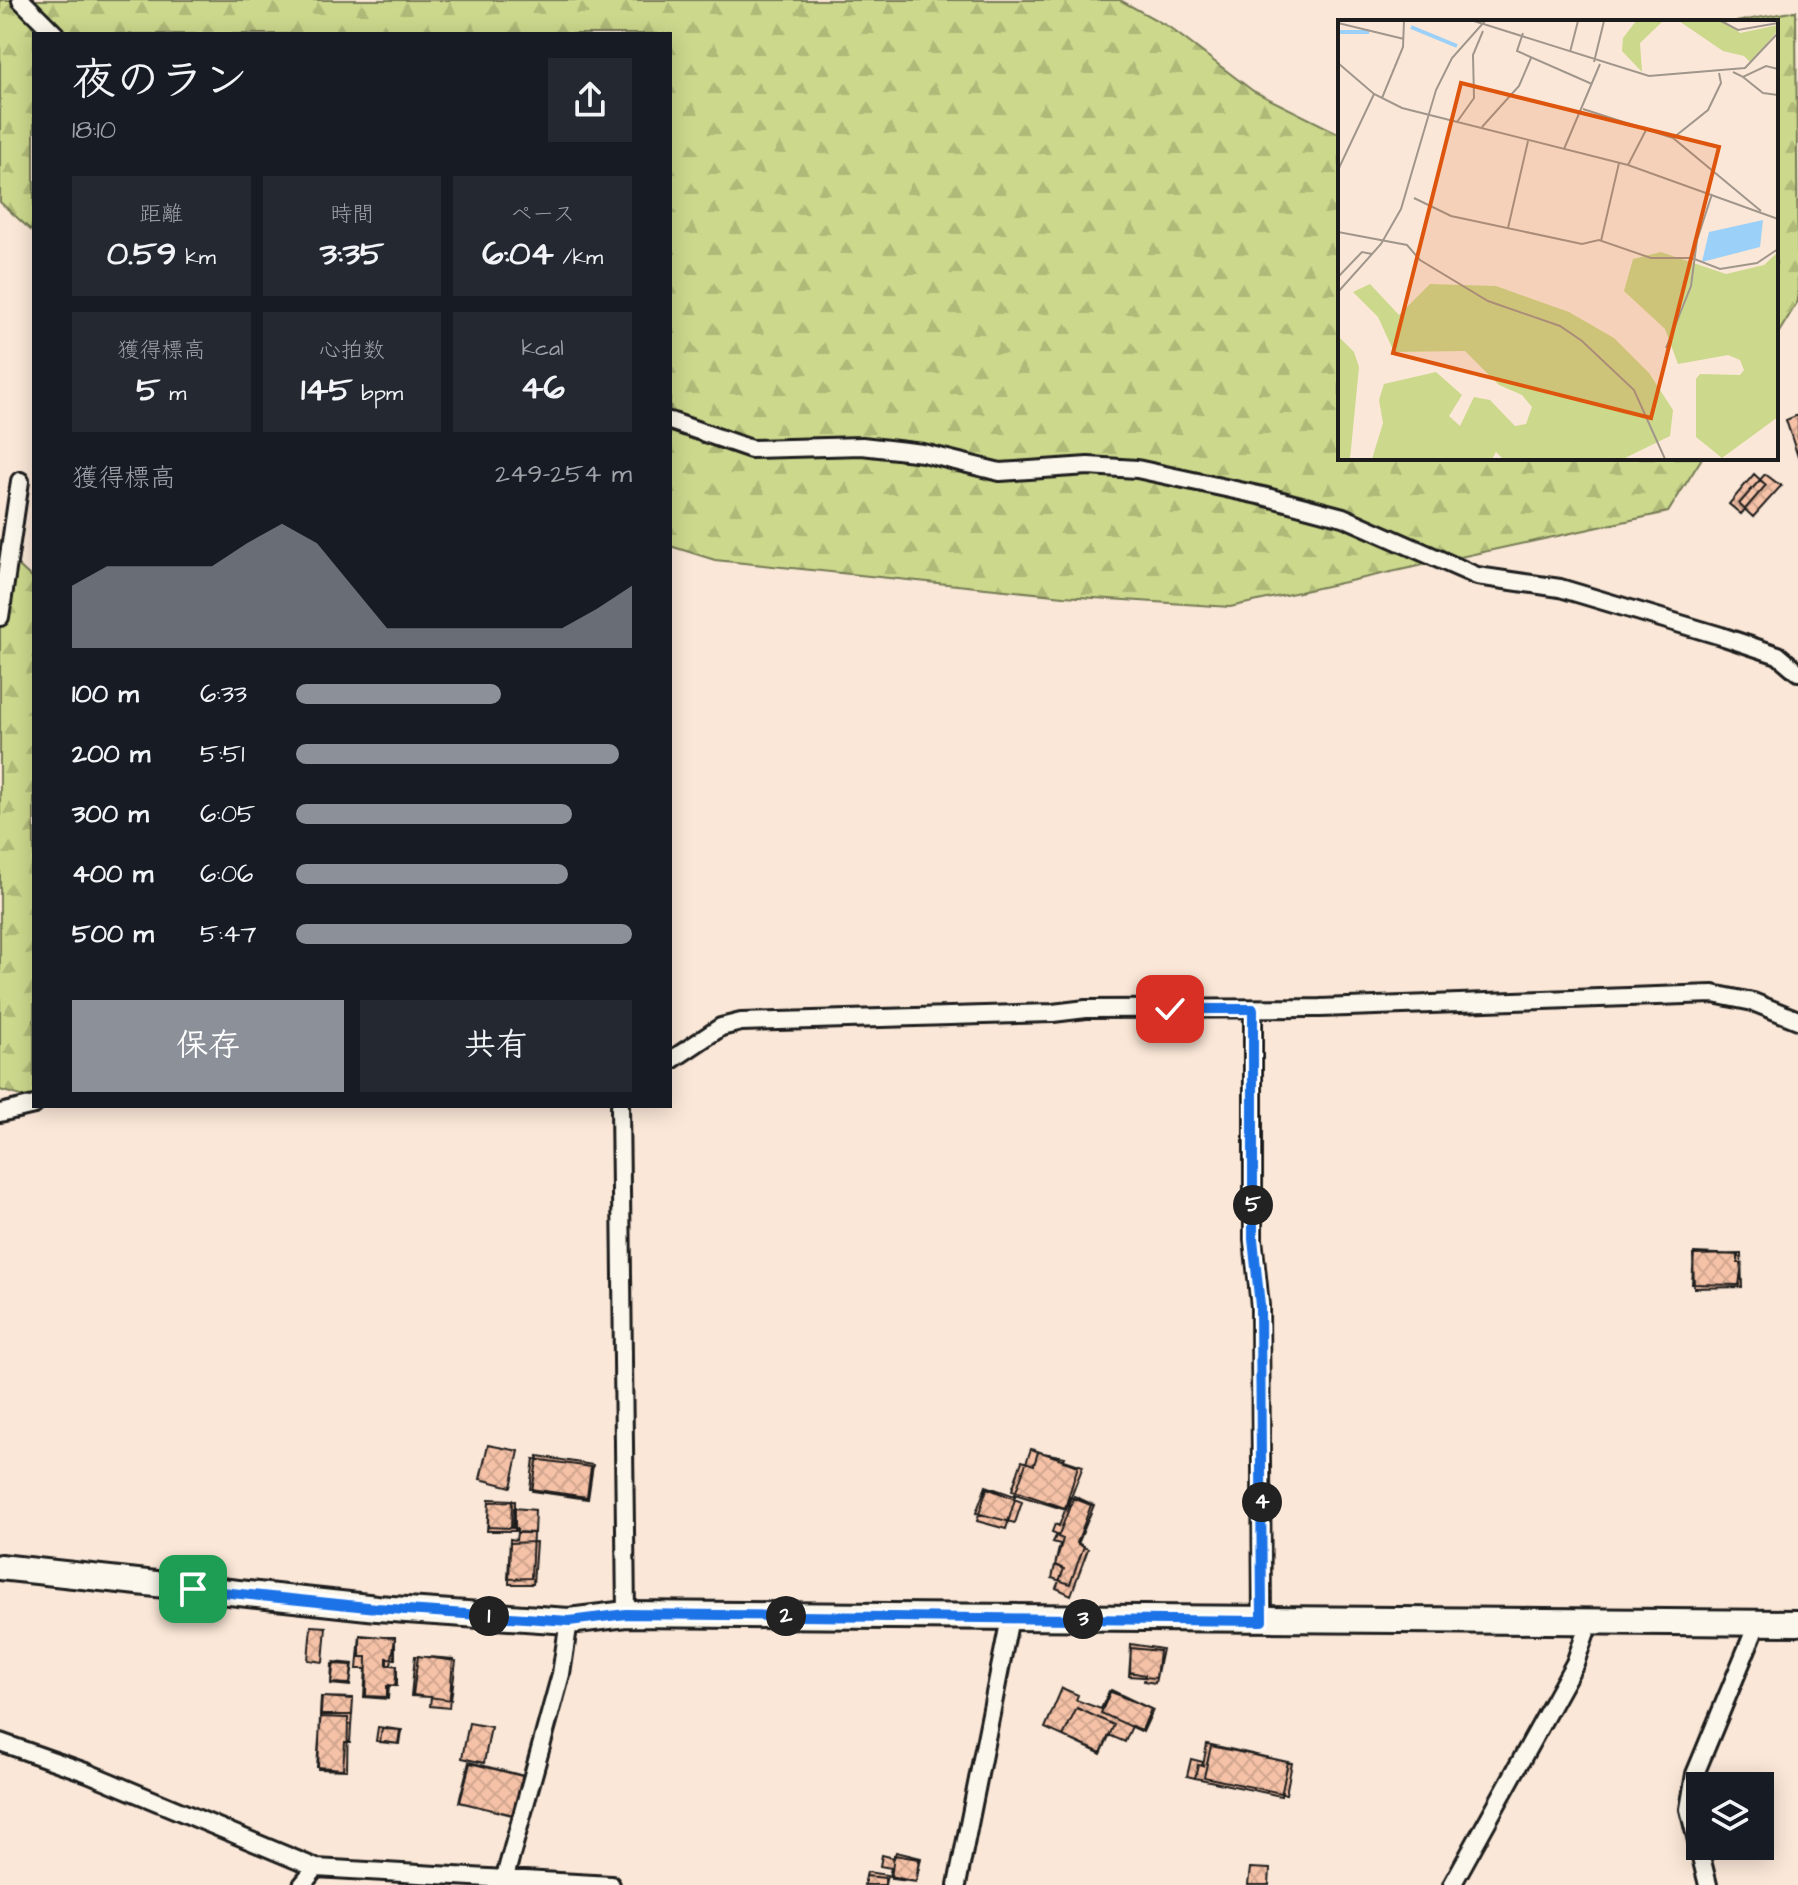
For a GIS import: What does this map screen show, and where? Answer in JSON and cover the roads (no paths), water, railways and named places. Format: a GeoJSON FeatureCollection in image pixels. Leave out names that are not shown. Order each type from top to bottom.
{"type":"FeatureCollection","features":[{"type":"Feature","properties":{"kind":"street"},"geometry":{"type":"LineString","coordinates":[[21,0],[53,32]]}},
{"type":"Feature","properties":{"kind":"street"},"geometry":{"type":"LineString","coordinates":[[672,422],[751,449],[862,446],[923,453],[1000,472],[1088,466],[1137,469],[1263,496],[1343,517],[1477,576],[1560,588],[1721,636],[1778,655],[1798,672]]}},
{"type":"Feature","properties":{"kind":"street"},"geometry":{"type":"LineString","coordinates":[[0,617],[20,481]]}},
{"type":"Feature","properties":{"kind":"street"},"geometry":{"type":"LineString","coordinates":[[672,1060],[721,1027],[741,1022],[1053,1013],[1086,1009],[1253,1009],[1713,994],[1753,1002],[1798,1020]]}},
{"type":"Feature","properties":{"kind":"street"},"geometry":{"type":"LineString","coordinates":[[1253,1009],[1253,1239],[1260,1306],[1262,1621]]}},
{"type":"Feature","properties":{"kind":"street"},"geometry":{"type":"LineString","coordinates":[[0,1113],[32,1105]]}},
{"type":"Feature","properties":{"kind":"street"},"geometry":{"type":"LineString","coordinates":[[620,1108],[626,1614]]}},
{"type":"Feature","properties":{"kind":"street"},"geometry":{"type":"LineString","coordinates":[[0,1567],[377,1608],[569,1621],[626,1614],[1798,1623]]}},
{"type":"Feature","properties":{"kind":"street"},"geometry":{"type":"LineString","coordinates":[[957,1885],[1010,1618]]}},
{"type":"Feature","properties":{"kind":"street"},"geometry":{"type":"LineString","coordinates":[[505,1877],[561,1674],[569,1621]]}},
{"type":"Feature","properties":{"kind":"street"},"geometry":{"type":"LineString","coordinates":[[1708,1885],[1689,1809],[1695,1774],[1758,1622]]}},
{"type":"Feature","properties":{"kind":"street"},"geometry":{"type":"LineString","coordinates":[[1452,1885],[1575,1663],[1589,1623]]}},
{"type":"Feature","properties":{"kind":"street"},"geometry":{"type":"LineString","coordinates":[[0,1742],[88,1773],[316,1868],[611,1885]]}},
{"type":"Feature","properties":{"kind":"street"},"geometry":{"type":"LineString","coordinates":[[302,1885],[316,1868]]}}]}
